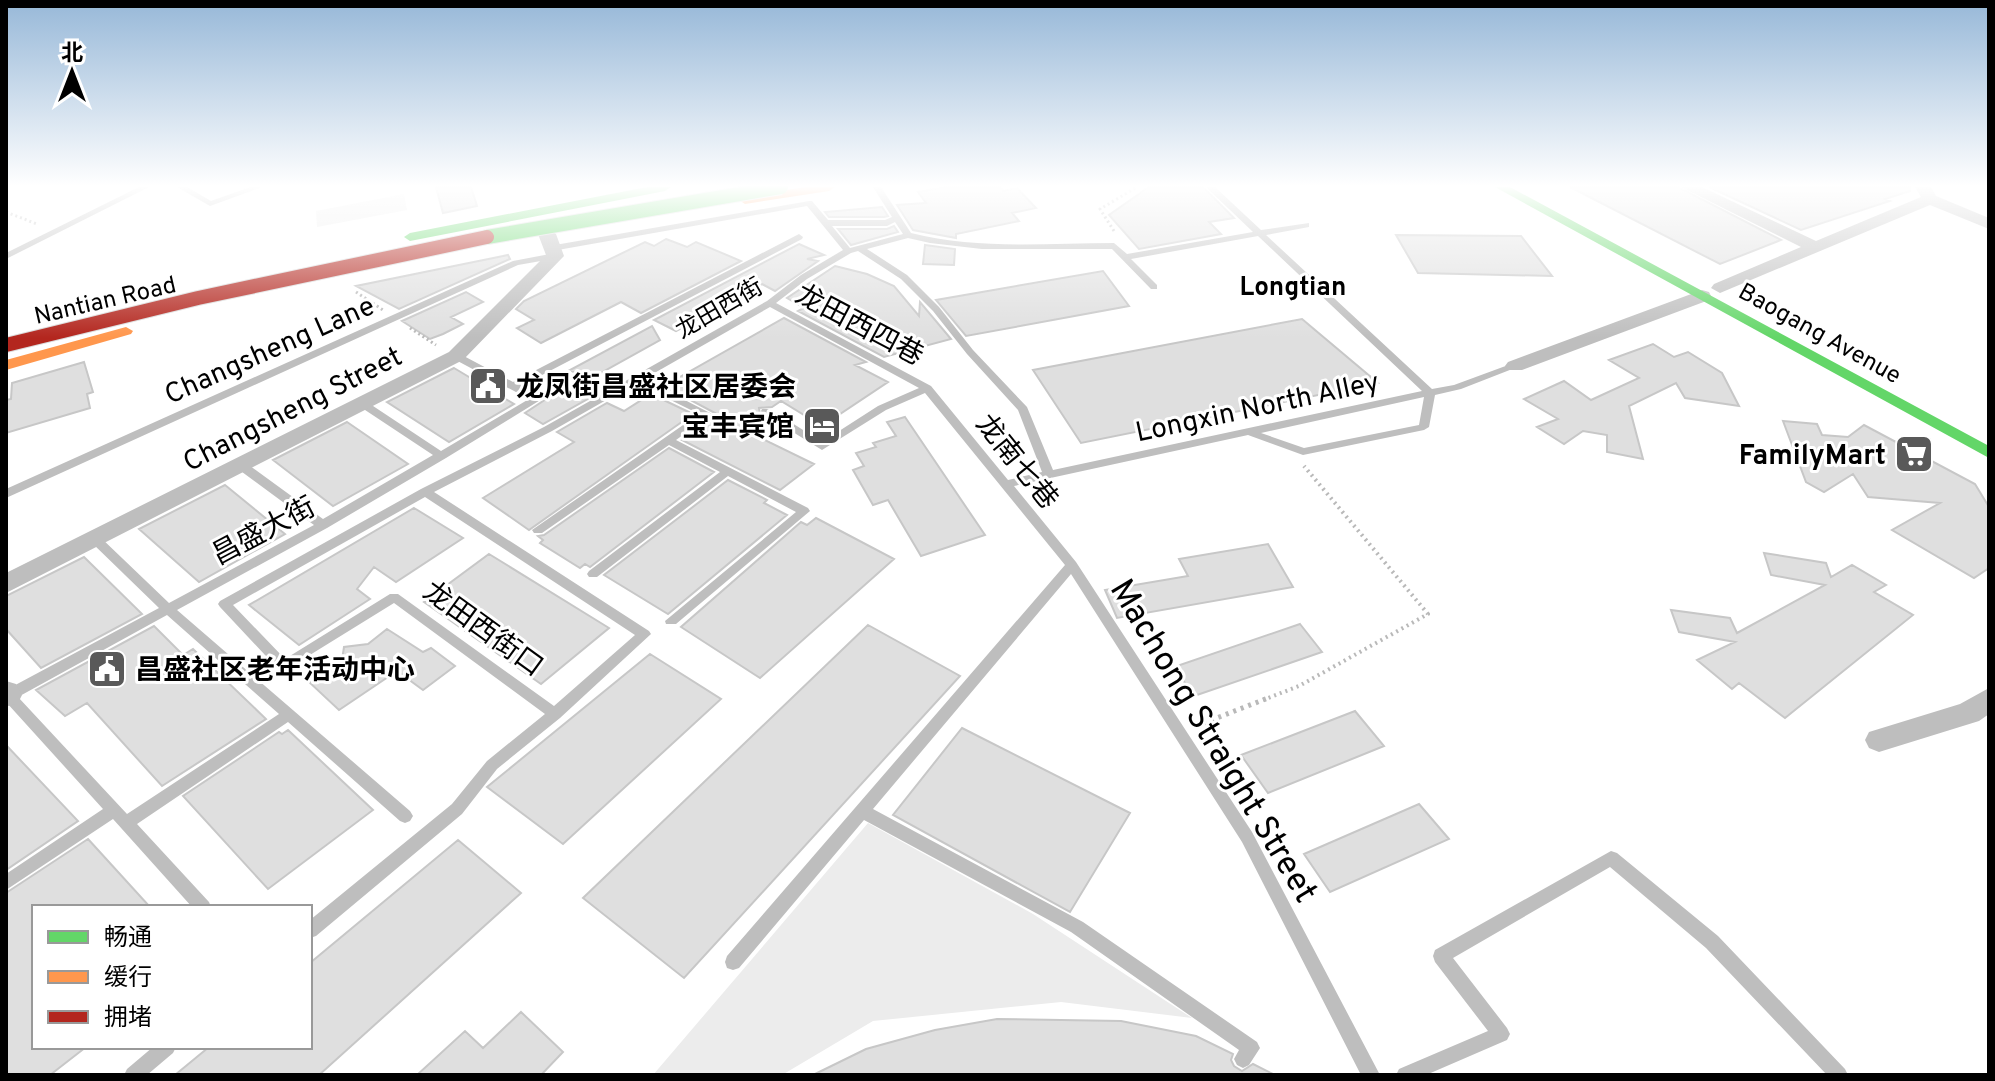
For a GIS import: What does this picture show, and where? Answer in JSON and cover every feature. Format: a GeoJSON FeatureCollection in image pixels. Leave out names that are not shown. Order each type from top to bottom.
{"type":"FeatureCollection","features":[{"type":"Feature","properties":{"kind":"main road"},"geometry":{"type":"LineString","coordinates":[[6,357],[368,254],[407,237]]}},
{"type":"Feature","properties":{"kind":"main road"},"geometry":{"type":"LineString","coordinates":[[6,334],[428,237]]}},
{"type":"Feature","properties":{"kind":"main road"},"geometry":{"type":"LineString","coordinates":[[256,277],[455,237]]}},
{"type":"Feature","properties":{"kind":"main road","name":"Nantian Road"},"geometry":{"type":"LineString","coordinates":[[6,347],[187,290],[233,284],[459,237]]}},
{"type":"Feature","properties":{"kind":"main road"},"geometry":{"type":"LineString","coordinates":[[6,365],[72,328],[146,296],[368,254],[475,237]]}},
{"type":"Feature","properties":{"kind":"main road","name":"Nantian Road"},"geometry":{"type":"LineString","coordinates":[[6,334],[72,328],[296,283],[551,246],[572,237]]}},
{"type":"Feature","properties":{"kind":"main road","name":"Baogang Avenue"},"geometry":{"type":"LineString","coordinates":[[1602,237],[1895,380]]}},
{"type":"Feature","properties":{"kind":"main road","name":"Baogang Avenue"},"geometry":{"type":"LineString","coordinates":[[1617,237],[1989,453]]}},
{"type":"Feature","properties":{"kind":"main road"},"geometry":{"type":"LineString","coordinates":[[6,347],[368,254]]}},
{"type":"Feature","properties":{"kind":"street"},"geometry":{"type":"LineString","coordinates":[[1794,237],[1812,246]]}},
{"type":"Feature","properties":{"kind":"street"},"geometry":{"type":"LineString","coordinates":[[1515,366],[1711,292],[1831,237]]}},
{"type":"Feature","properties":{"kind":"street","name":"Changsheng Street"},"geometry":{"type":"LineString","coordinates":[[6,584],[456,356],[551,246]]}},
{"type":"Feature","properties":{"kind":"street"},"geometry":{"type":"LineString","coordinates":[[1879,740],[1969,713],[1989,699]]}},
{"type":"Feature","properties":{"kind":"lane"},"geometry":{"type":"LineString","coordinates":[[6,256],[42,237]]}},
{"type":"Feature","properties":{"kind":"lane","name":"Changsheng Lane"},"geometry":{"type":"LineString","coordinates":[[6,494],[551,246],[602,237]]}},
{"type":"Feature","properties":{"kind":"lane"},"geometry":{"type":"LineString","coordinates":[[456,356],[513,386],[798,237]]}},
{"type":"Feature","properties":{"kind":"lane"},"geometry":{"type":"LineString","coordinates":[[836,237],[848,251]]}},
{"type":"Feature","properties":{"kind":"lane","name":"龙田西街"},"geometry":{"type":"LineString","coordinates":[[548,429],[770,303],[804,277],[848,251],[890,237]]}},
{"type":"Feature","properties":{"kind":"lane"},"geometry":{"type":"LineString","coordinates":[[919,237],[929,242],[958,244],[1114,246],[1154,287]]}},
{"type":"Feature","properties":{"kind":"lane"},"geometry":{"type":"LineString","coordinates":[[1126,257],[1234,237]]}},
{"type":"Feature","properties":{"kind":"lane"},"geometry":{"type":"LineString","coordinates":[[1249,432],[1303,452],[1424,427],[1430,393],[1264,237]]}},
{"type":"Feature","properties":{"kind":"lane"},"geometry":{"type":"LineString","coordinates":[[860,248],[904,277],[1023,409],[1049,475]]}},
{"type":"Feature","properties":{"kind":"lane","name":"龙田西四巷"},"geometry":{"type":"LineString","coordinates":[[770,303],[927,388]]}},
{"type":"Feature","properties":{"kind":"lane","name":"Longxin North Alley"},"geometry":{"type":"LineString","coordinates":[[1006,484],[1457,387],[1515,366]]}},
{"type":"Feature","properties":{"kind":"lane"},"geometry":{"type":"LineString","coordinates":[[538,530],[707,414],[636,379]]}},
{"type":"Feature","properties":{"kind":"lane","name":"昌盛大街"},"geometry":{"type":"LineString","coordinates":[[7,695],[323,525],[537,399],[513,386]]}},
{"type":"Feature","properties":{"kind":"lane"},"geometry":{"type":"LineString","coordinates":[[766,411],[822,447],[882,408],[927,388]]}},
{"type":"Feature","properties":{"kind":"lane","name":"龙南七巷"},"geometry":{"type":"LineString","coordinates":[[927,388],[1072,565]]}},
{"type":"Feature","properties":{"kind":"lane"},"geometry":{"type":"LineString","coordinates":[[363,404],[442,456]]}},
{"type":"Feature","properties":{"kind":"lane","name":"龙田西街口"},"geometry":{"type":"LineString","coordinates":[[312,928],[457,809],[492,765],[555,714],[394,597],[284,666],[224,604],[425,492],[548,429]]}},
{"type":"Feature","properties":{"kind":"lane"},"geometry":{"type":"LineString","coordinates":[[668,440],[804,511],[671,621]]}},
{"type":"Feature","properties":{"kind":"lane"},"geometry":{"type":"LineString","coordinates":[[242,466],[323,525]]}},
{"type":"Feature","properties":{"kind":"lane"},"geometry":{"type":"LineString","coordinates":[[593,574],[728,471]]}},
{"type":"Feature","properties":{"kind":"lane"},"geometry":{"type":"LineString","coordinates":[[425,492],[644,634],[555,714]]}},
{"type":"Feature","properties":{"kind":"lane"},"geometry":{"type":"LineString","coordinates":[[95,539],[167,608],[405,816]]}},
{"type":"Feature","properties":{"kind":"lane"},"geometry":{"type":"LineString","coordinates":[[733,962],[1072,565]]}},
{"type":"Feature","properties":{"kind":"lane","name":"Machong Straight Street"},"geometry":{"type":"LineString","coordinates":[[1072,565],[1247,837],[1371,1075]]}},
{"type":"Feature","properties":{"kind":"lane"},"geometry":{"type":"LineString","coordinates":[[7,695],[201,905]]}},
{"type":"Feature","properties":{"kind":"lane"},"geometry":{"type":"LineString","coordinates":[[126,823],[290,714]]}},
{"type":"Feature","properties":{"kind":"lane"},"geometry":{"type":"LineString","coordinates":[[6,883],[114,810]]}},
{"type":"Feature","properties":{"kind":"lane"},"geometry":{"type":"LineString","coordinates":[[862,811],[1077,927],[1251,1048],[1243,1059]]}},
{"type":"Feature","properties":{"kind":"lane"},"geometry":{"type":"LineString","coordinates":[[1405,1075],[1501,1034],[1441,956],[1611,858],[1712,942],[1839,1075]]}},
{"type":"Feature","properties":{"kind":"lane"},"geometry":{"type":"LineString","coordinates":[[133,1075],[165,1049]]}},
{"type":"Feature","properties":{"kind":"path"},"geometry":{"type":"LineString","coordinates":[[1114,246],[1117,237]]}},
{"type":"Feature","properties":{"kind":"path"},"geometry":{"type":"LineString","coordinates":[[1180,732],[1299,686],[1428,614],[1287,446]]}},
{"type":"Feature","properties":{"kind":"shaded area"},"geometry":{"type":"Polygon","coordinates":[[[868,823],[1033,914],[1192,1018],[1061,1002],[873,1021],[782,1075],[653,1075],[868,823]]]}},
{"type":"Feature","properties":{"kind":"building"},"geometry":{"type":"Polygon","coordinates":[[[845,237],[878,237],[851,245],[845,237]]]}},
{"type":"Feature","properties":{"kind":"building"},"geometry":{"type":"Polygon","coordinates":[[[1129,237],[1202,237],[1139,249],[1129,237]]]}},
{"type":"Feature","properties":{"kind":"building"},"geometry":{"type":"Polygon","coordinates":[[[1397,237],[1522,237],[1552,276],[1418,273],[1397,237]]]}},
{"type":"Feature","properties":{"kind":"building"},"geometry":{"type":"Polygon","coordinates":[[[1668,237],[1776,237],[1781,240],[1720,264],[1668,237]]]}},
{"type":"Feature","properties":{"kind":"building"},"geometry":{"type":"Polygon","coordinates":[[[666,239],[687,247],[696,242],[741,261],[641,313],[621,302],[541,343],[517,328],[534,320],[516,309],[524,301],[645,242],[654,246],[666,239]]]}},
{"type":"Feature","properties":{"kind":"building"},"geometry":{"type":"Polygon","coordinates":[[[799,244],[824,255],[807,259],[818,261],[775,291],[762,284],[676,331],[654,320],[799,244]]]}},
{"type":"Feature","properties":{"kind":"building"},"geometry":{"type":"Polygon","coordinates":[[[925,245],[955,249],[954,265],[923,264],[925,245]]]}},
{"type":"Feature","properties":{"kind":"building"},"geometry":{"type":"Polygon","coordinates":[[[508,255],[510,259],[399,309],[356,286],[508,255]]]}},
{"type":"Feature","properties":{"kind":"building"},"geometry":{"type":"Polygon","coordinates":[[[835,266],[867,274],[894,286],[919,316],[920,302],[951,339],[884,357],[798,311],[804,308],[787,298],[835,266]]]}},
{"type":"Feature","properties":{"kind":"building"},"geometry":{"type":"Polygon","coordinates":[[[1103,271],[1129,306],[966,336],[936,300],[1103,271]]]}},
{"type":"Feature","properties":{"kind":"building"},"geometry":{"type":"Polygon","coordinates":[[[466,292],[483,302],[451,317],[463,324],[443,334],[430,339],[402,321],[466,292]]]}},
{"type":"Feature","properties":{"kind":"building"},"geometry":{"type":"Polygon","coordinates":[[[784,318],[866,362],[855,365],[888,382],[822,426],[781,401],[772,407],[759,408],[760,415],[740,428],[814,464],[780,490],[682,440],[715,413],[664,386],[784,318]]]}},
{"type":"Feature","properties":{"kind":"building"},"geometry":{"type":"Polygon","coordinates":[[[1302,319],[1378,383],[1081,443],[1033,370],[1302,319]]]}},
{"type":"Feature","properties":{"kind":"building"},"geometry":{"type":"Polygon","coordinates":[[[652,326],[660,340],[588,380],[570,370],[652,326]]]}},
{"type":"Feature","properties":{"kind":"building"},"geometry":{"type":"Polygon","coordinates":[[[1653,344],[1674,357],[1688,352],[1722,373],[1739,406],[1685,398],[1676,383],[1629,406],[1643,459],[1607,452],[1607,435],[1583,431],[1564,444],[1537,427],[1558,419],[1524,399],[1564,381],[1591,400],[1639,378],[1609,360],[1653,344]]]}},
{"type":"Feature","properties":{"kind":"building"},"geometry":{"type":"Polygon","coordinates":[[[84,362],[93,392],[87,394],[90,408],[6,433],[6,400],[11,399],[12,383],[84,362]]]}},
{"type":"Feature","properties":{"kind":"building"},"geometry":{"type":"Polygon","coordinates":[[[454,368],[514,404],[449,442],[387,402],[454,368]]]}},
{"type":"Feature","properties":{"kind":"building"},"geometry":{"type":"Polygon","coordinates":[[[569,384],[593,396],[543,424],[525,413],[569,384]]]}},
{"type":"Feature","properties":{"kind":"building"},"geometry":{"type":"Polygon","coordinates":[[[651,394],[693,414],[529,530],[483,498],[574,442],[557,432],[607,403],[624,411],[651,394]]]}},
{"type":"Feature","properties":{"kind":"building"},"geometry":{"type":"Polygon","coordinates":[[[905,417],[985,535],[921,556],[888,500],[873,505],[853,470],[864,466],[856,453],[876,447],[873,443],[896,436],[887,422],[905,417]]]}},
{"type":"Feature","properties":{"kind":"building"},"geometry":{"type":"Polygon","coordinates":[[[1783,421],[1817,424],[1822,435],[1848,437],[1864,425],[1975,484],[1989,507],[1989,568],[1974,578],[1892,530],[1940,503],[1868,497],[1853,474],[1824,492],[1806,482],[1783,421]]]}},
{"type":"Feature","properties":{"kind":"building"},"geometry":{"type":"Polygon","coordinates":[[[347,422],[408,464],[333,506],[273,460],[347,422]]]}},
{"type":"Feature","properties":{"kind":"building"},"geometry":{"type":"Polygon","coordinates":[[[669,448],[714,472],[590,567],[585,564],[580,568],[540,543],[543,540],[538,536],[544,535],[669,448]]]}},
{"type":"Feature","properties":{"kind":"building"},"geometry":{"type":"Polygon","coordinates":[[[728,480],[767,500],[764,503],[787,515],[668,614],[604,575],[728,480]]]}},
{"type":"Feature","properties":{"kind":"building"},"geometry":{"type":"Polygon","coordinates":[[[225,485],[285,534],[199,582],[139,529],[225,485]]]}},
{"type":"Feature","properties":{"kind":"building"},"geometry":{"type":"Polygon","coordinates":[[[414,508],[463,538],[396,582],[374,567],[357,589],[370,599],[299,645],[249,605],[414,508]]]}},
{"type":"Feature","properties":{"kind":"building"},"geometry":{"type":"Polygon","coordinates":[[[816,518],[894,559],[760,678],[681,627],[801,522],[807,525],[816,518]]]}},
{"type":"Feature","properties":{"kind":"building"},"geometry":{"type":"Polygon","coordinates":[[[1268,544],[1293,587],[1117,618],[1105,590],[1188,576],[1179,559],[1268,544]]]}},
{"type":"Feature","properties":{"kind":"building"},"geometry":{"type":"Polygon","coordinates":[[[1764,553],[1826,563],[1831,577],[1852,565],[1886,585],[1874,592],[1913,615],[1785,718],[1739,683],[1732,689],[1697,660],[1735,642],[1679,632],[1671,610],[1730,618],[1737,633],[1825,585],[1771,575],[1764,553]]]}},
{"type":"Feature","properties":{"kind":"building"},"geometry":{"type":"Polygon","coordinates":[[[489,554],[609,628],[541,684],[424,602],[489,554]]]}},
{"type":"Feature","properties":{"kind":"building"},"geometry":{"type":"Polygon","coordinates":[[[84,557],[142,614],[41,668],[6,629],[6,596],[84,557]]]}},
{"type":"Feature","properties":{"kind":"building"},"geometry":{"type":"Polygon","coordinates":[[[1300,624],[1322,652],[1194,696],[1174,667],[1300,624]]]}},
{"type":"Feature","properties":{"kind":"building"},"geometry":{"type":"Polygon","coordinates":[[[868,625],[960,676],[684,978],[583,898],[868,625]]]}},
{"type":"Feature","properties":{"kind":"building"},"geometry":{"type":"Polygon","coordinates":[[[154,626],[183,655],[193,649],[266,719],[162,786],[87,703],[65,716],[36,690],[154,626]]]}},
{"type":"Feature","properties":{"kind":"building"},"geometry":{"type":"Polygon","coordinates":[[[387,629],[423,652],[431,648],[455,666],[423,690],[397,671],[339,710],[309,682],[342,660],[344,647],[368,644],[387,629]]]}},
{"type":"Feature","properties":{"kind":"building"},"geometry":{"type":"Polygon","coordinates":[[[650,654],[721,699],[563,844],[487,787],[650,654]]]}},
{"type":"Feature","properties":{"kind":"building"},"geometry":{"type":"Polygon","coordinates":[[[1355,711],[1384,746],[1268,793],[1241,755],[1355,711]]]}},
{"type":"Feature","properties":{"kind":"building"},"geometry":{"type":"Polygon","coordinates":[[[962,728],[1130,813],[1070,912],[893,815],[962,728]]]}},
{"type":"Feature","properties":{"kind":"building"},"geometry":{"type":"Polygon","coordinates":[[[288,730],[373,810],[268,889],[183,796],[279,732],[282,734],[288,730]]]}},
{"type":"Feature","properties":{"kind":"building"},"geometry":{"type":"Polygon","coordinates":[[[6,745],[78,821],[6,870],[6,745]]]}},
{"type":"Feature","properties":{"kind":"building"},"geometry":{"type":"Polygon","coordinates":[[[1419,804],[1449,839],[1330,892],[1304,854],[1419,804]]]}},
{"type":"Feature","properties":{"kind":"building"},"geometry":{"type":"Polygon","coordinates":[[[88,839],[148,905],[32,905],[32,1049],[83,1049],[50,1075],[6,1075],[6,893],[88,839]]]}},
{"type":"Feature","properties":{"kind":"building"},"geometry":{"type":"Polygon","coordinates":[[[458,840],[521,893],[319,1075],[175,1075],[207,1049],[312,1049],[312,961],[458,840]]]}},
{"type":"Feature","properties":{"kind":"building"},"geometry":{"type":"Polygon","coordinates":[[[521,1012],[563,1052],[541,1075],[417,1075],[465,1031],[483,1048],[521,1012]]]}},
{"type":"Feature","properties":{"kind":"building"},"geometry":{"type":"Polygon","coordinates":[[[997,1019],[1121,1021],[1196,1036],[1233,1054],[1231,1060],[1234,1066],[1242,1071],[1253,1064],[1275,1075],[813,1075],[866,1049],[935,1030],[997,1019]]]}},
{"type":"Feature","properties":{"kind":"traffic: fast"},"geometry":{"type":"LineString","coordinates":[[1594,237],[1989,453]]}},
{"type":"Feature","properties":{"kind":"traffic: slow"},"geometry":{"type":"LineString","coordinates":[[6,365],[126,331]]}},
{"type":"Feature","properties":{"kind":"traffic: jam"},"geometry":{"type":"LineString","coordinates":[[6,345],[198,298],[485,237]]}},
{"type":"Feature","properties":{"kind":"place","name":"龙凤街昌盛社区居委会"},"geometry":{"type":"Point","coordinates":[488,386]}},
{"type":"Feature","properties":{"kind":"place","name":"宝丰宾馆"},"geometry":{"type":"Point","coordinates":[822,426]}},
{"type":"Feature","properties":{"kind":"place","name":"FamilyMart"},"geometry":{"type":"Point","coordinates":[1914,454]}},
{"type":"Feature","properties":{"kind":"place","name":"昌盛社区老年活动中心"},"geometry":{"type":"Point","coordinates":[107,669]}},
{"type":"Feature","properties":{"kind":"district","name":"Longtian"},"geometry":{"type":"Point","coordinates":[1293,286]}}]}
